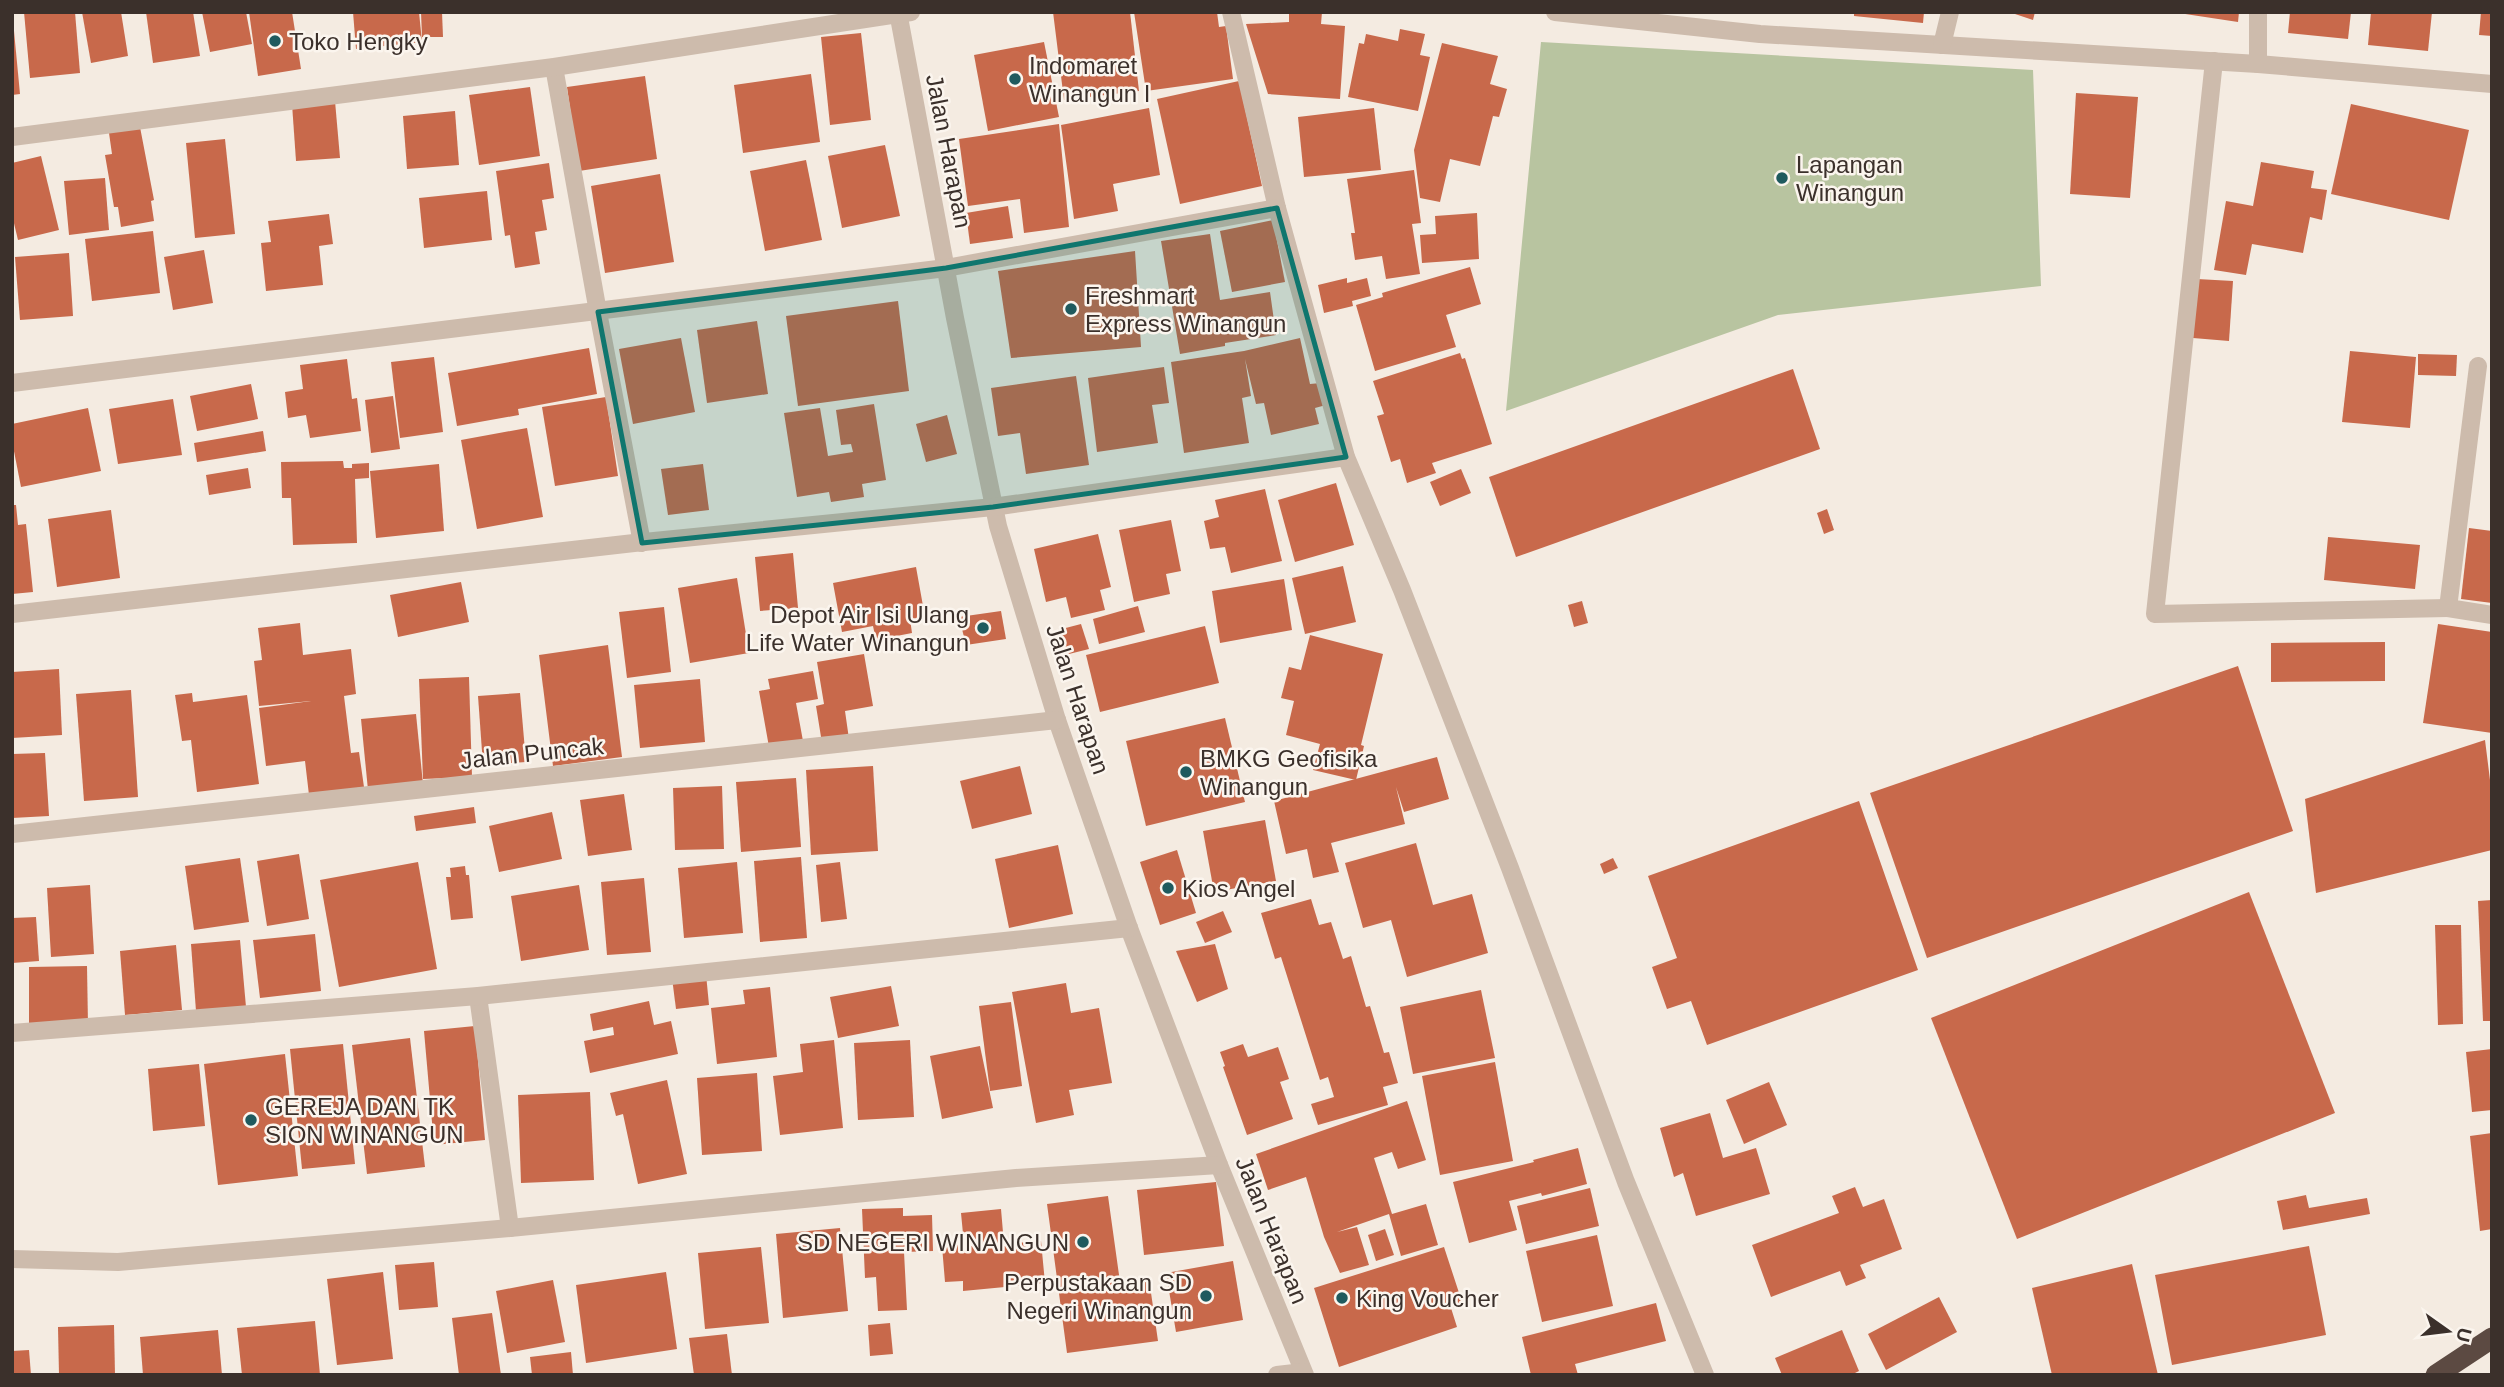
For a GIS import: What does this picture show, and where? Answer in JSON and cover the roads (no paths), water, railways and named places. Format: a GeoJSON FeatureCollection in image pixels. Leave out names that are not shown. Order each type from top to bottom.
{"type":"FeatureCollection","features":[{"type":"Feature","properties":{"kind":"highway"},"geometry":{"type":"LineString","coordinates":[[2436,1375],[2492,1338]]}},
{"type":"Feature","properties":{"kind":"street"},"geometry":{"type":"LineString","coordinates":[[1231,12],[1277,208],[1346,457],[1402,590],[1510,868],[1626,1182],[1705,1375]]}},
{"type":"Feature","properties":{"kind":"street"},"geometry":{"type":"LineString","coordinates":[[1555,12],[1760,34],[2258,64],[2492,84]]}},
{"type":"Feature","properties":{"kind":"street"},"geometry":{"type":"LineString","coordinates":[[1942,45],[1950,12]]}},
{"type":"Feature","properties":{"kind":"street"},"geometry":{"type":"LineString","coordinates":[[2258,64],[2259,12]]}},
{"type":"Feature","properties":{"kind":"street"},"geometry":{"type":"LineString","coordinates":[[12,137],[554,67],[902,13]]}},
{"type":"Feature","properties":{"kind":"street","name":"Jalan Harapan"},"geometry":{"type":"LineString","coordinates":[[902,13],[946,268],[993,507],[1057,720],[1129,928],[1219,1165],[1304,1373]]}},
{"type":"Feature","properties":{"kind":"street"},"geometry":{"type":"LineString","coordinates":[[2214,61],[2155,614],[2448,608],[2492,615]]}},
{"type":"Feature","properties":{"kind":"street"},"geometry":{"type":"LineString","coordinates":[[554,67],[642,543]]}},
{"type":"Feature","properties":{"kind":"street"},"geometry":{"type":"LineString","coordinates":[[12,383],[946,268],[1277,208]]}},
{"type":"Feature","properties":{"kind":"street"},"geometry":{"type":"LineString","coordinates":[[2448,608],[2478,366]]}},
{"type":"Feature","properties":{"kind":"street"},"geometry":{"type":"LineString","coordinates":[[12,614],[642,543],[993,507],[1346,457]]}},
{"type":"Feature","properties":{"kind":"street","name":"Jalan Puncak"},"geometry":{"type":"LineString","coordinates":[[12,834],[1057,720]]}},
{"type":"Feature","properties":{"kind":"street"},"geometry":{"type":"LineString","coordinates":[[12,1033],[478,996],[1129,928]]}},
{"type":"Feature","properties":{"kind":"street"},"geometry":{"type":"LineString","coordinates":[[478,996],[510,1228]]}},
{"type":"Feature","properties":{"kind":"street"},"geometry":{"type":"LineString","coordinates":[[12,1259],[118,1262],[510,1228],[1016,1178],[1219,1165]]}},
{"type":"Feature","properties":{"kind":"street"},"geometry":{"type":"LineString","coordinates":[[1277,1375],[1304,1373]]}},
{"type":"Feature","properties":{"kind":"place","name":"Toko Hengky"},"geometry":{"type":"Point","coordinates":[275,41]}},
{"type":"Feature","properties":{"kind":"place","name":"Indomaret Winangun I"},"geometry":{"type":"Point","coordinates":[1015,79]}},
{"type":"Feature","properties":{"kind":"place","name":"Lapangan Winangun"},"geometry":{"type":"Point","coordinates":[1782,178]}},
{"type":"Feature","properties":{"kind":"place","name":"Freshmart Express Winangun"},"geometry":{"type":"Point","coordinates":[1071,309]}},
{"type":"Feature","properties":{"kind":"place","name":"Depot Air Isi Ulang Life Water Winangun"},"geometry":{"type":"Point","coordinates":[983,628]}},
{"type":"Feature","properties":{"kind":"place","name":"BMKG Geofisika Winangun"},"geometry":{"type":"Point","coordinates":[1186,772]}},
{"type":"Feature","properties":{"kind":"place","name":"Kios Angel"},"geometry":{"type":"Point","coordinates":[1168,888]}},
{"type":"Feature","properties":{"kind":"place","name":"GEREJA DAN TK SION WINANGUN"},"geometry":{"type":"Point","coordinates":[251,1120]}},
{"type":"Feature","properties":{"kind":"place","name":"SD NEGERI WINANGUN"},"geometry":{"type":"Point","coordinates":[1083,1242]}},
{"type":"Feature","properties":{"kind":"place","name":"Perpustakaan SD Negeri Winangun"},"geometry":{"type":"Point","coordinates":[1206,1296]}},
{"type":"Feature","properties":{"kind":"place","name":"King Voucher"},"geometry":{"type":"Point","coordinates":[1342,1298]}}]}
